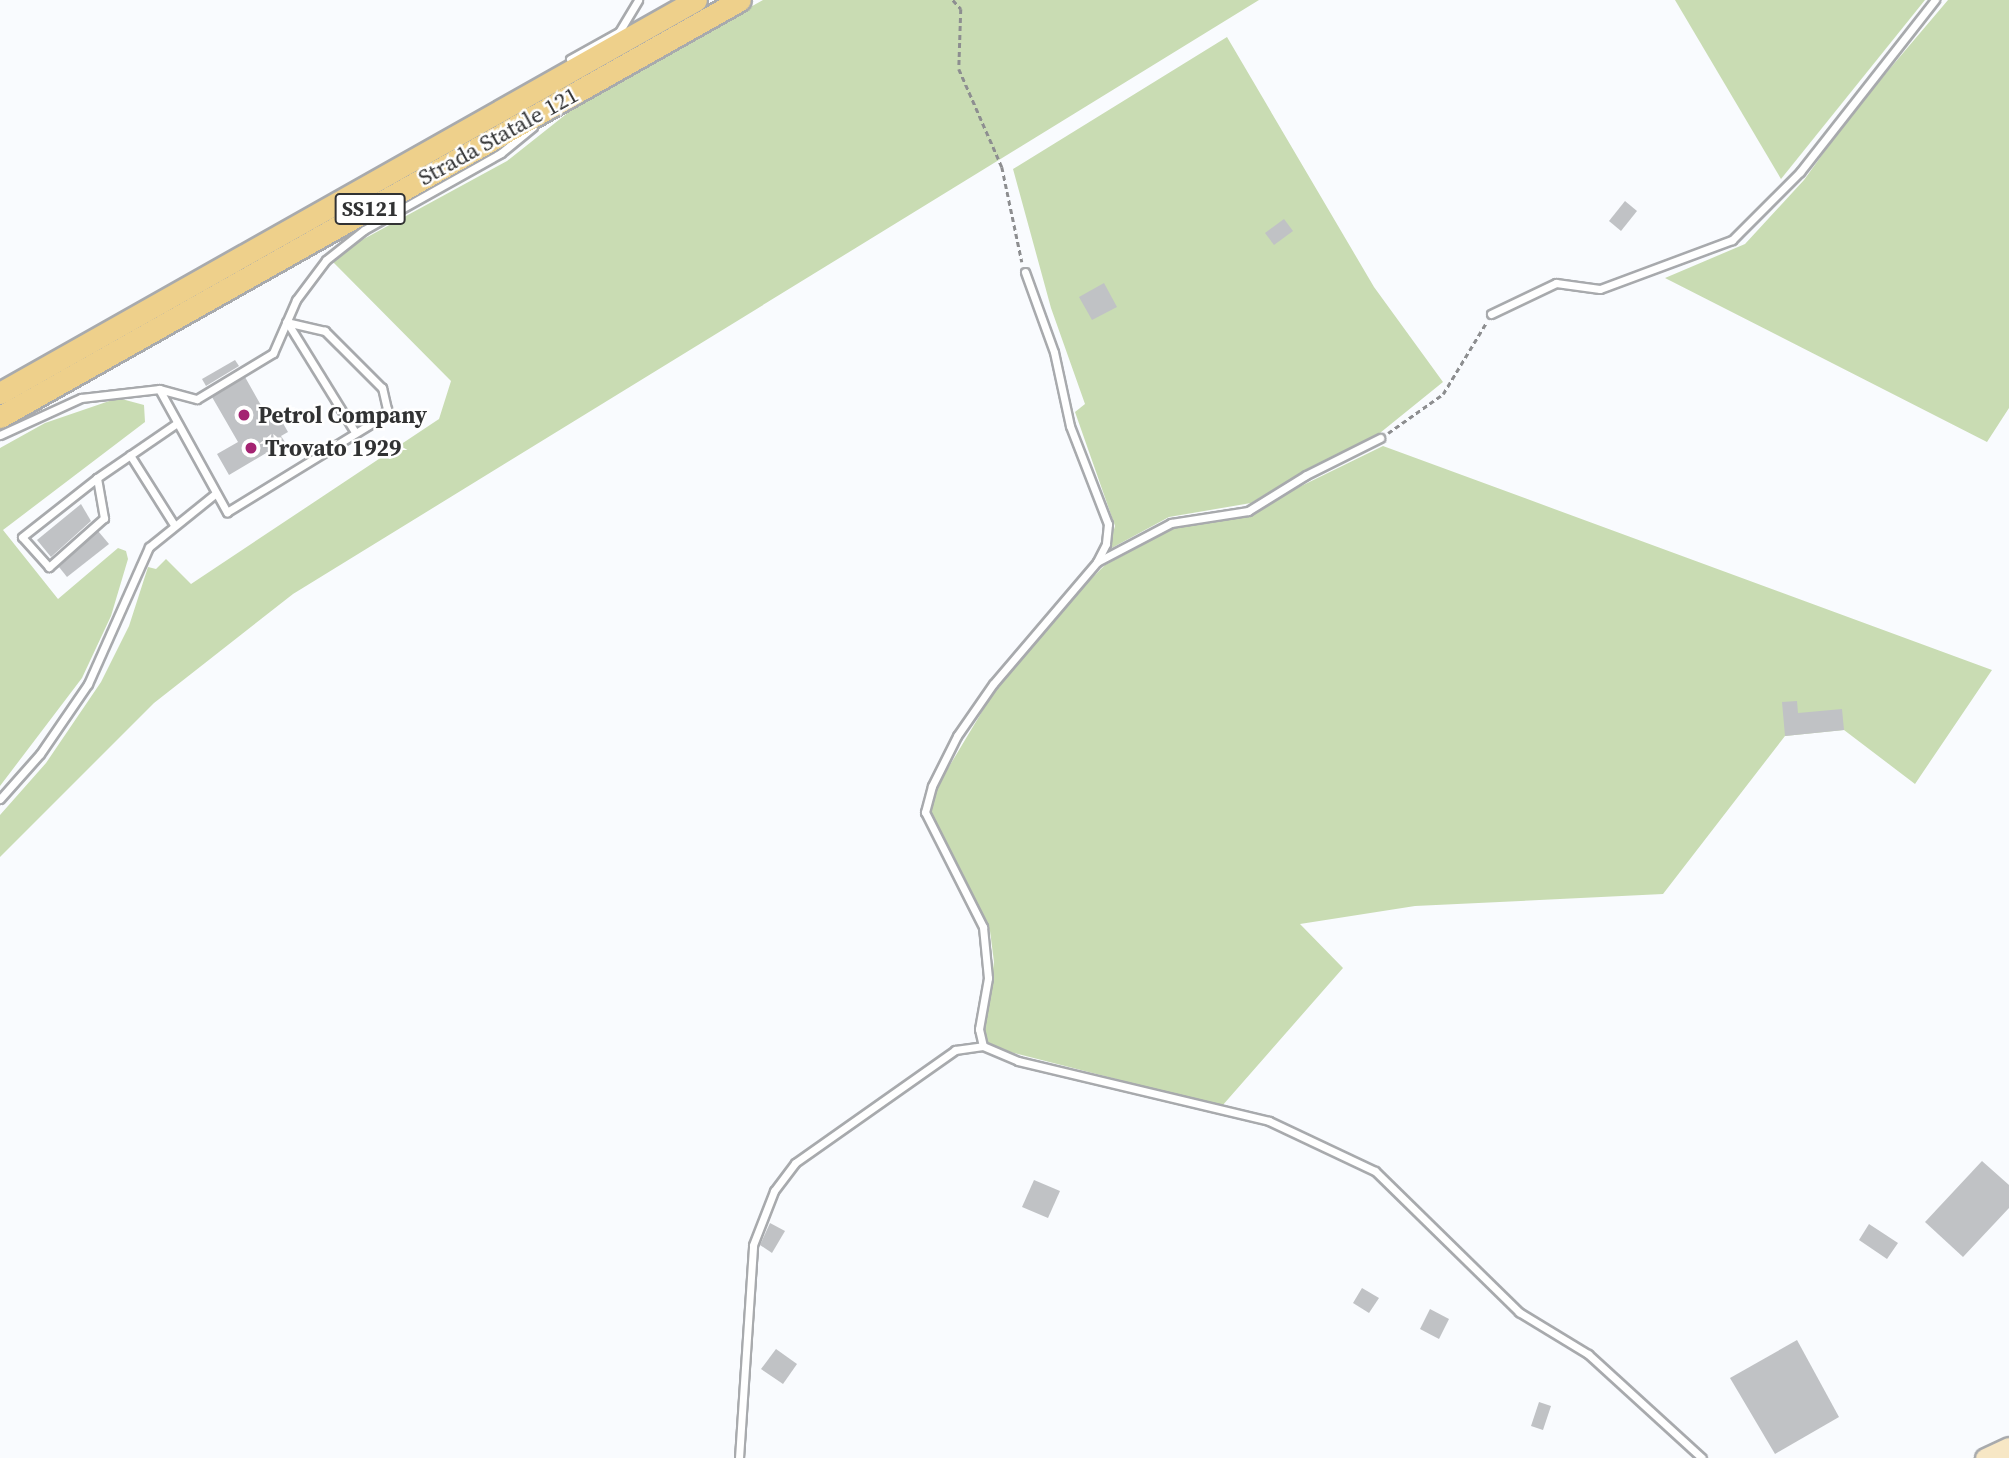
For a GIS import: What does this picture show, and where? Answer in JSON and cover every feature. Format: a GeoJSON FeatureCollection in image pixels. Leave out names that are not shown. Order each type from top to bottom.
{"type":"FeatureCollection","features":[{"type":"Feature","properties":{"kind":"main road","name":"Strada Statale 121"},"geometry":{"type":"LineString","coordinates":[[0,393],[696,0]]}},
{"type":"Feature","properties":{"kind":"main road","name":"Strada Statale 121"},"geometry":{"type":"LineString","coordinates":[[0,417],[740,0]]}},
{"type":"Feature","properties":{"kind":"street"},"geometry":{"type":"LineString","coordinates":[[1985,1458],[2009,1447]]}},
{"type":"Feature","properties":{"kind":"lane"},"geometry":{"type":"LineString","coordinates":[[403,166],[459,123],[619,32],[638,0]]}},
{"type":"Feature","properties":{"kind":"lane"},"geometry":{"type":"LineString","coordinates":[[1491,314],[1556,283],[1600,289],[1732,240],[1800,172],[1935,0]]}},
{"type":"Feature","properties":{"kind":"lane"},"geometry":{"type":"LineString","coordinates":[[0,435],[81,398],[159,389],[197,399],[273,353],[296,300],[335,253],[364,230],[501,153],[578,91]]}},
{"type":"Feature","properties":{"kind":"lane"},"geometry":{"type":"LineString","coordinates":[[983,1046],[979,1029],[988,978],[984,927],[925,812],[932,786],[957,736],[1001,674],[1097,562],[1106,544],[1108,524],[1070,426],[1054,352],[1024,272]]}},
{"type":"Feature","properties":{"kind":"lane"},"geometry":{"type":"LineString","coordinates":[[159,389],[227,512],[387,409],[382,388],[325,331],[286,322]]}},
{"type":"Feature","properties":{"kind":"lane"},"geometry":{"type":"LineString","coordinates":[[286,322],[355,432]]}},
{"type":"Feature","properties":{"kind":"lane"},"geometry":{"type":"LineString","coordinates":[[97,478],[104,518],[49,567],[22,537],[97,478],[177,423]]}},
{"type":"Feature","properties":{"kind":"lane"},"geometry":{"type":"LineString","coordinates":[[1097,562],[1171,523],[1248,511],[1306,475],[1380,438]]}},
{"type":"Feature","properties":{"kind":"lane"},"geometry":{"type":"LineString","coordinates":[[130,455],[174,525]]}},
{"type":"Feature","properties":{"kind":"lane"},"geometry":{"type":"LineString","coordinates":[[0,799],[69,715],[121,617],[140,562],[157,538],[215,494]]}},
{"type":"Feature","properties":{"kind":"lane"},"geometry":{"type":"LineString","coordinates":[[739,1458],[754,1245],[774,1191],[795,1163],[955,1051],[983,1046],[1018,1061],[1269,1121],[1376,1171],[1519,1312],[1588,1354],[1702,1458]]}},
{"type":"Feature","properties":{"kind":"path"},"geometry":{"type":"LineString","coordinates":[[953,0],[961,9],[960,69],[1002,167],[1024,272]]}},
{"type":"Feature","properties":{"kind":"path"},"geometry":{"type":"LineString","coordinates":[[1380,438],[1443,394],[1491,314]]}},
{"type":"Feature","properties":{"kind":"green space"},"geometry":{"type":"Polygon","coordinates":[[[763,0],[1259,0],[293,594],[154,703],[0,857],[0,815],[46,763],[101,682],[129,626],[148,567],[156,569],[166,559],[191,584],[439,419],[451,381],[333,262],[349,247],[507,161],[584,100],[763,0]]]}},
{"type":"Feature","properties":{"kind":"green space"},"geometry":{"type":"Polygon","coordinates":[[[1675,0],[1925,0],[1781,179],[1675,0]]]}},
{"type":"Feature","properties":{"kind":"green space"},"geometry":{"type":"Polygon","coordinates":[[[1948,0],[2009,0],[2009,408],[1987,442],[1665,278],[1745,244],[1804,180],[1853,112],[1948,0]]]}},
{"type":"Feature","properties":{"kind":"green space"},"geometry":{"type":"Polygon","coordinates":[[[1227,37],[1374,287],[1443,382],[1375,437],[1309,468],[1251,503],[1169,517],[1108,550],[1115,526],[1075,412],[1085,404],[1051,308],[1013,169],[1227,37]]]}},
{"type":"Feature","properties":{"kind":"green space"},"geometry":{"type":"Polygon","coordinates":[[[118,398],[144,405],[145,422],[3,530],[58,599],[118,548],[126,551],[128,559],[111,616],[82,678],[0,786],[0,448],[45,423],[118,398]]]}},
{"type":"Feature","properties":{"kind":"green space"},"geometry":{"type":"Polygon","coordinates":[[[1383,446],[1992,670],[1915,784],[1844,730],[1785,736],[1663,894],[1415,906],[1300,924],[1343,968],[1222,1106],[998,1049],[988,1042],[984,1026],[994,962],[990,931],[931,814],[935,790],[995,690],[1045,625],[1105,565],[1180,525],[1250,516],[1293,490],[1383,446]]]}},
{"type":"Feature","properties":{"kind":"building"},"geometry":{"type":"Polygon","coordinates":[[[1625,201],[1637,211],[1621,231],[1609,221],[1625,201]]]}},
{"type":"Feature","properties":{"kind":"building"},"geometry":{"type":"Polygon","coordinates":[[[1284,219],[1293,231],[1274,245],[1265,233],[1284,219]]]}},
{"type":"Feature","properties":{"kind":"building"},"geometry":{"type":"Polygon","coordinates":[[[1104,283],[1117,307],[1092,320],[1079,297],[1104,283]]]}},
{"type":"Feature","properties":{"kind":"building"},"geometry":{"type":"Polygon","coordinates":[[[235,360],[239,366],[206,386],[202,379],[235,360]]]}},
{"type":"Feature","properties":{"kind":"building"},"geometry":{"type":"Polygon","coordinates":[[[245,377],[271,423],[280,418],[288,432],[281,436],[285,442],[229,475],[217,454],[238,442],[212,397],[245,377]]]}},
{"type":"Feature","properties":{"kind":"building"},"geometry":{"type":"Polygon","coordinates":[[[81,504],[91,521],[51,557],[37,540],[81,504]]]}},
{"type":"Feature","properties":{"kind":"building"},"geometry":{"type":"Polygon","coordinates":[[[98,531],[109,544],[67,577],[59,567],[98,531]]]}},
{"type":"Feature","properties":{"kind":"building"},"geometry":{"type":"Polygon","coordinates":[[[1797,701],[1798,713],[1842,709],[1844,730],[1785,736],[1782,702],[1797,701]]]}},
{"type":"Feature","properties":{"kind":"building"},"geometry":{"type":"Polygon","coordinates":[[[1982,1161],[2009,1185],[2009,1208],[1963,1257],[1925,1222],[1982,1161]]]}},
{"type":"Feature","properties":{"kind":"building"},"geometry":{"type":"Polygon","coordinates":[[[1034,1180],[1060,1191],[1048,1218],[1022,1207],[1034,1180]]]}},
{"type":"Feature","properties":{"kind":"building"},"geometry":{"type":"Polygon","coordinates":[[[770,1223],[785,1231],[772,1253],[760,1245],[770,1223]]]}},
{"type":"Feature","properties":{"kind":"building"},"geometry":{"type":"Polygon","coordinates":[[[1869,1224],[1898,1243],[1887,1259],[1859,1240],[1869,1224]]]}},
{"type":"Feature","properties":{"kind":"building"},"geometry":{"type":"Polygon","coordinates":[[[1362,1288],[1379,1298],[1369,1313],[1353,1303],[1362,1288]]]}},
{"type":"Feature","properties":{"kind":"building"},"geometry":{"type":"Polygon","coordinates":[[[1430,1309],[1449,1319],[1439,1339],[1420,1329],[1430,1309]]]}},
{"type":"Feature","properties":{"kind":"building"},"geometry":{"type":"Polygon","coordinates":[[[1797,1340],[1839,1417],[1775,1454],[1730,1378],[1797,1340]]]}},
{"type":"Feature","properties":{"kind":"building"},"geometry":{"type":"Polygon","coordinates":[[[776,1349],[797,1364],[783,1384],[761,1369],[776,1349]]]}},
{"type":"Feature","properties":{"kind":"building"},"geometry":{"type":"Polygon","coordinates":[[[1539,1402],[1551,1406],[1543,1430],[1531,1426],[1539,1402]]]}},
{"type":"Feature","properties":{"kind":"place","name":"Petrol Company"},"geometry":{"type":"Point","coordinates":[244,415]}},
{"type":"Feature","properties":{"kind":"place","name":"Trovato 1929"},"geometry":{"type":"Point","coordinates":[251,448]}}]}
